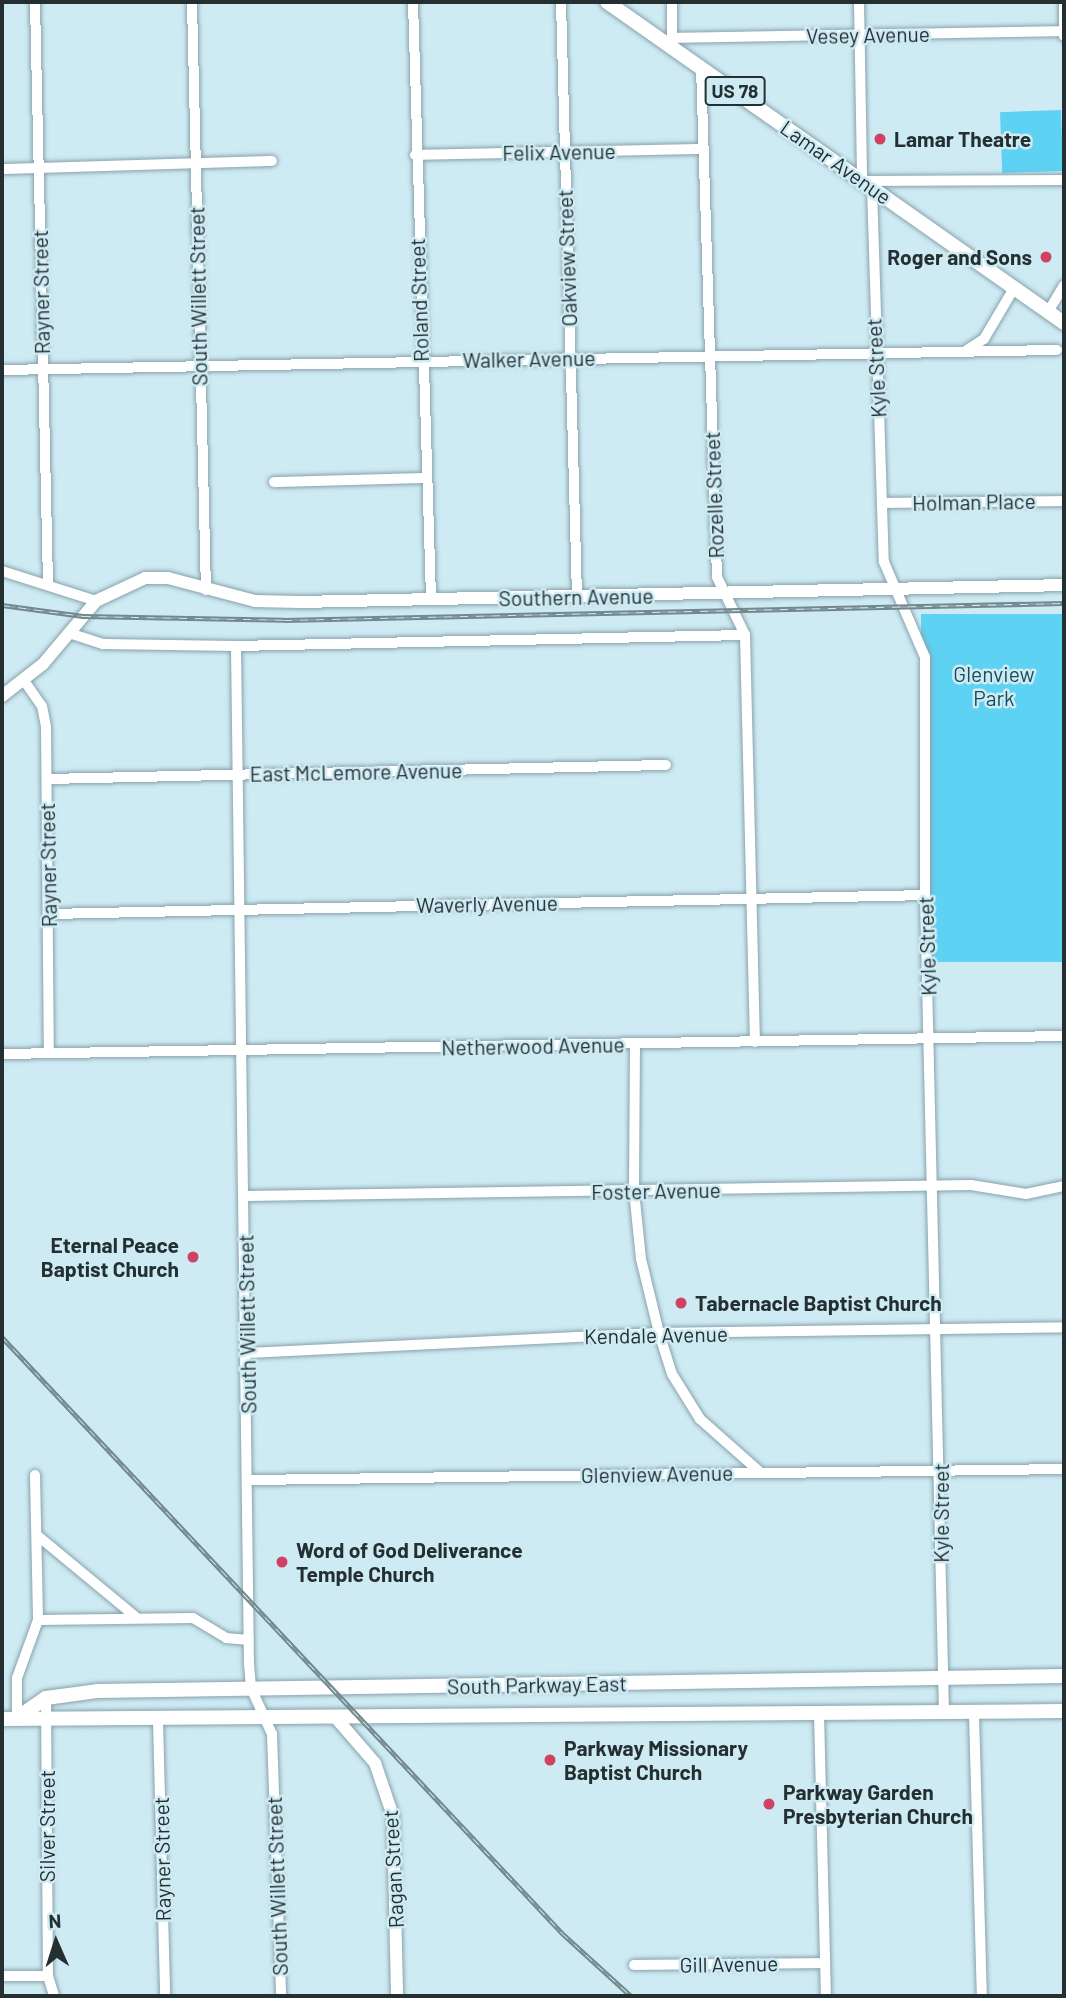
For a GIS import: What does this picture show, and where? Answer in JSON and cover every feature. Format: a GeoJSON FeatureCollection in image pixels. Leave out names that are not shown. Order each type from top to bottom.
{"type":"FeatureCollection","features":[{"type":"Feature","properties":{"kind":"main road","name":"Lamar Avenue"},"geometry":{"type":"LineString","coordinates":[[607,2],[672,42],[701,66],[1064,323]]}},
{"type":"Feature","properties":{"kind":"main road","name":"Southern Avenue"},"geometry":{"type":"LineString","coordinates":[[69,633],[96,601],[145,578],[254,601],[577,597],[1064,585]]}},
{"type":"Feature","properties":{"kind":"main road"},"geometry":{"type":"LineString","coordinates":[[2,696],[25,682],[69,633]]}},
{"type":"Feature","properties":{"kind":"main road","name":"South Parkway East"},"geometry":{"type":"LineString","coordinates":[[46,1698],[251,1688],[1064,1676]]}},
{"type":"Feature","properties":{"kind":"main road"},"geometry":{"type":"LineString","coordinates":[[17,1718],[46,1698]]}},
{"type":"Feature","properties":{"kind":"main road","name":"South Parkway East"},"geometry":{"type":"LineString","coordinates":[[2,1718],[47,1722],[1064,1711]]}},
{"type":"Feature","properties":{"kind":"main road","name":"Ragan Street"},"geometry":{"type":"LineString","coordinates":[[336,1718],[375,1763],[393,1816],[397,1996]]}},
{"type":"Feature","properties":{"kind":"street","name":"Rayner Street"},"geometry":{"type":"LineString","coordinates":[[35,2],[48,582]]}},
{"type":"Feature","properties":{"kind":"street","name":"South Willett Street"},"geometry":{"type":"LineString","coordinates":[[192,2],[206,590]]}},
{"type":"Feature","properties":{"kind":"street","name":"Roland Street"},"geometry":{"type":"LineString","coordinates":[[414,2],[415,155],[431,599]]}},
{"type":"Feature","properties":{"kind":"street","name":"Oakview Street"},"geometry":{"type":"LineString","coordinates":[[561,2],[577,597]]}},
{"type":"Feature","properties":{"kind":"street"},"geometry":{"type":"LineString","coordinates":[[672,2],[672,42]]}},
{"type":"Feature","properties":{"kind":"street","name":"Kyle Street"},"geometry":{"type":"LineString","coordinates":[[859,2],[884,562],[892,589],[925,657],[925,895],[939,1330],[941,1678],[944,1714]]}},
{"type":"Feature","properties":{"kind":"street"},"geometry":{"type":"LineString","coordinates":[[1064,2],[1064,37]]}},
{"type":"Feature","properties":{"kind":"street","name":"Vesey Avenue"},"geometry":{"type":"LineString","coordinates":[[672,42],[1064,31]]}},
{"type":"Feature","properties":{"kind":"street","name":"Rozelle Street"},"geometry":{"type":"LineString","coordinates":[[701,66],[717,577],[745,635],[755,1042]]}},
{"type":"Feature","properties":{"kind":"street","name":"Felix Avenue"},"geometry":{"type":"LineString","coordinates":[[415,155],[704,149]]}},
{"type":"Feature","properties":{"kind":"street"},"geometry":{"type":"LineString","coordinates":[[2,169],[272,161]]}},
{"type":"Feature","properties":{"kind":"street"},"geometry":{"type":"LineString","coordinates":[[867,184],[1064,180]]}},
{"type":"Feature","properties":{"kind":"street"},"geometry":{"type":"LineString","coordinates":[[1048,312],[1064,285]]}},
{"type":"Feature","properties":{"kind":"street"},"geometry":{"type":"LineString","coordinates":[[967,351],[984,339],[1014,288]]}},
{"type":"Feature","properties":{"kind":"street","name":"Walker Avenue"},"geometry":{"type":"LineString","coordinates":[[2,370],[43,373],[421,361],[1057,349]]}},
{"type":"Feature","properties":{"kind":"street"},"geometry":{"type":"LineString","coordinates":[[274,482],[427,478]]}},
{"type":"Feature","properties":{"kind":"street","name":"Holman Place"},"geometry":{"type":"LineString","coordinates":[[883,503],[1064,501]]}},
{"type":"Feature","properties":{"kind":"street"},"geometry":{"type":"LineString","coordinates":[[2,571],[48,582],[96,601]]}},
{"type":"Feature","properties":{"kind":"street","name":"Southern Avenue"},"geometry":{"type":"LineString","coordinates":[[69,633],[103,644],[236,646],[745,635]]}},
{"type":"Feature","properties":{"kind":"street","name":"South Willett Street"},"geometry":{"type":"LineString","coordinates":[[236,646],[246,1196],[249,1640],[251,1688],[268,1720],[281,1996]]}},
{"type":"Feature","properties":{"kind":"street","name":"Rayner Street"},"geometry":{"type":"LineString","coordinates":[[25,682],[42,706],[47,779],[50,1053]]}},
{"type":"Feature","properties":{"kind":"street","name":"East McLemore Avenue"},"geometry":{"type":"LineString","coordinates":[[47,779],[666,765]]}},
{"type":"Feature","properties":{"kind":"street","name":"Waverly Avenue"},"geometry":{"type":"LineString","coordinates":[[50,914],[925,895]]}},
{"type":"Feature","properties":{"kind":"street","name":"Netherwood Avenue"},"geometry":{"type":"LineString","coordinates":[[2,1054],[1064,1036]]}},
{"type":"Feature","properties":{"kind":"street"},"geometry":{"type":"LineString","coordinates":[[635,1044],[634,1191],[641,1259],[659,1334],[672,1374],[700,1419],[760,1472]]}},
{"type":"Feature","properties":{"kind":"street","name":"Foster Avenue"},"geometry":{"type":"LineString","coordinates":[[246,1196],[934,1186],[1026,1194],[1064,1186]]}},
{"type":"Feature","properties":{"kind":"street","name":"Kendale Avenue"},"geometry":{"type":"LineString","coordinates":[[248,1353],[659,1334],[1064,1327]]}},
{"type":"Feature","properties":{"kind":"street","name":"Glenview Avenue"},"geometry":{"type":"LineString","coordinates":[[249,1480],[1064,1469]]}},
{"type":"Feature","properties":{"kind":"street"},"geometry":{"type":"LineString","coordinates":[[17,1718],[18,1678],[38,1620],[35,1475]]}},
{"type":"Feature","properties":{"kind":"street"},"geometry":{"type":"LineString","coordinates":[[38,1536],[137,1618]]}},
{"type":"Feature","properties":{"kind":"street"},"geometry":{"type":"LineString","coordinates":[[38,1620],[193,1618],[226,1638],[249,1640]]}},
{"type":"Feature","properties":{"kind":"street","name":"Silver Street"},"geometry":{"type":"LineString","coordinates":[[46,1698],[48,1976],[54,1996]]}},
{"type":"Feature","properties":{"kind":"street"},"geometry":{"type":"LineString","coordinates":[[819,1713],[826,1996]]}},
{"type":"Feature","properties":{"kind":"street"},"geometry":{"type":"LineString","coordinates":[[974,1714],[982,1996]]}},
{"type":"Feature","properties":{"kind":"street","name":"Rayner Street"},"geometry":{"type":"LineString","coordinates":[[158,1721],[165,1996]]}},
{"type":"Feature","properties":{"kind":"street","name":"Gill Avenue"},"geometry":{"type":"LineString","coordinates":[[634,1965],[825,1963]]}},
{"type":"Feature","properties":{"kind":"street"},"geometry":{"type":"LineString","coordinates":[[2,1976],[48,1976]]}},
{"type":"Feature","properties":{"kind":"green space"},"geometry":{"type":"Polygon","coordinates":[[[1061,110],[1063,171],[1002,173],[1000,112],[1061,110]]]}},
{"type":"Feature","properties":{"kind":"green space","name":"Glenview Park"},"geometry":{"type":"Polygon","coordinates":[[[921,614],[1064,614],[1064,962],[921,962],[921,614]]]}},
{"type":"Feature","properties":{"kind":"railway"},"geometry":{"type":"LineString","coordinates":[[2,605],[83,616],[284,620],[1064,603]]}},
{"type":"Feature","properties":{"kind":"railway"},"geometry":{"type":"LineString","coordinates":[[2,1337],[562,1933],[631,1996]]}},
{"type":"Feature","properties":{"kind":"place","name":"Lamar Theatre"},"geometry":{"type":"Point","coordinates":[880,139]}},
{"type":"Feature","properties":{"kind":"place","name":"Roger and Sons"},"geometry":{"type":"Point","coordinates":[1046,257]}},
{"type":"Feature","properties":{"kind":"place","name":"Eternal Peace Baptist Church"},"geometry":{"type":"Point","coordinates":[193,1257]}},
{"type":"Feature","properties":{"kind":"place","name":"Tabernacle Baptist Church"},"geometry":{"type":"Point","coordinates":[681,1303]}},
{"type":"Feature","properties":{"kind":"place","name":"Word of God Deliverance Temple Church"},"geometry":{"type":"Point","coordinates":[282,1562]}},
{"type":"Feature","properties":{"kind":"place","name":"Parkway Missionary Baptist Church"},"geometry":{"type":"Point","coordinates":[550,1760]}},
{"type":"Feature","properties":{"kind":"place","name":"Parkway Garden Presbyterian Church"},"geometry":{"type":"Point","coordinates":[769,1804]}}]}
